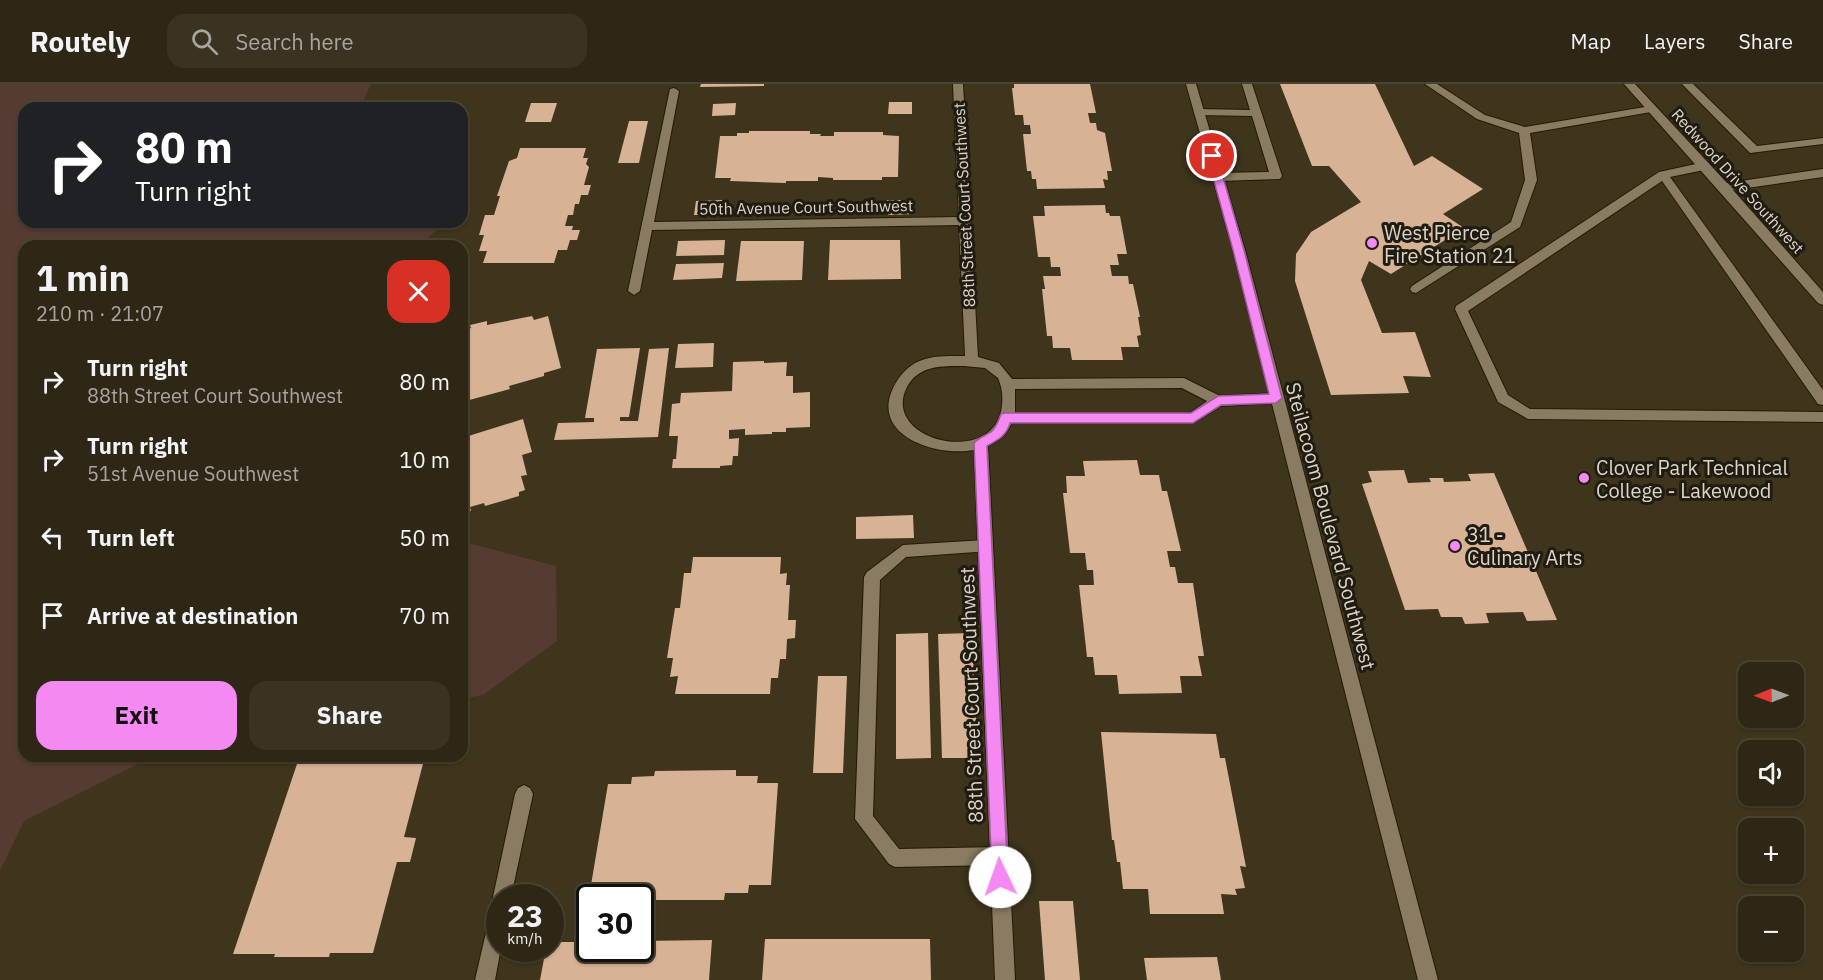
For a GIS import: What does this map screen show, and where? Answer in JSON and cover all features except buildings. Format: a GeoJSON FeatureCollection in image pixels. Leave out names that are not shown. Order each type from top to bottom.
{"type":"FeatureCollection","features":[{"type":"Feature","properties":{"kind":"street","name":"88th Street Court Southwest"},"geometry":{"type":"LineString","coordinates":[[958,84],[972,361]]}},
{"type":"Feature","properties":{"kind":"street","name":"Steilacoom Boulevard Southwest"},"geometry":{"type":"LineString","coordinates":[[1191,84],[1218,177],[1428,980]]}},
{"type":"Feature","properties":{"kind":"street"},"geometry":{"type":"LineString","coordinates":[[1218,177],[1276,176],[1247,84]]}},
{"type":"Feature","properties":{"kind":"street"},"geometry":{"type":"LineString","coordinates":[[1430,84],[1481,117],[1524,131],[1651,109]]}},
{"type":"Feature","properties":{"kind":"street","name":"Redwood Drive Southwest"},"geometry":{"type":"LineString","coordinates":[[1629,84],[1823,300]]}},
{"type":"Feature","properties":{"kind":"street"},"geometry":{"type":"LineString","coordinates":[[1687,84],[1754,150],[1823,141]]}},
{"type":"Feature","properties":{"kind":"street"},"geometry":{"type":"LineString","coordinates":[[634,291],[674,91]]}},
{"type":"Feature","properties":{"kind":"street"},"geometry":{"type":"LineString","coordinates":[[1199,112],[1257,113]]}},
{"type":"Feature","properties":{"kind":"street"},"geometry":{"type":"LineString","coordinates":[[1416,289],[1516,224],[1531,180],[1524,131]]}},
{"type":"Feature","properties":{"kind":"street"},"geometry":{"type":"LineString","coordinates":[[1705,166],[1664,175],[1461,309],[1503,399],[1528,414],[1823,417]]}},
{"type":"Feature","properties":{"kind":"street"},"geometry":{"type":"LineString","coordinates":[[1724,188],[1823,173]]}},
{"type":"Feature","properties":{"kind":"street"},"geometry":{"type":"LineString","coordinates":[[1664,175],[1823,400]]}},
{"type":"Feature","properties":{"kind":"street","name":"50th Avenue Court Southwest"},"geometry":{"type":"LineString","coordinates":[[647,226],[965,221]]}},
{"type":"Feature","properties":{"kind":"street"},"geometry":{"type":"LineString","coordinates":[[972,361],[991,365],[1001,372],[1007,384],[1008,410],[1002,429],[995,436],[981,443],[961,447],[949,447],[915,436],[904,427],[895,403],[903,381],[914,370],[928,363],[972,361]]}},
{"type":"Feature","properties":{"kind":"street"},"geometry":{"type":"LineString","coordinates":[[1007,384],[1185,383],[1218,401]]}},
{"type":"Feature","properties":{"kind":"street"},"geometry":{"type":"LineString","coordinates":[[1005,418],[1193,418],[1218,401],[1276,398]]}},
{"type":"Feature","properties":{"kind":"street","name":"88th Street Court Southwest"},"geometry":{"type":"LineString","coordinates":[[981,443],[1005,980]]}},
{"type":"Feature","properties":{"kind":"street"},"geometry":{"type":"LineString","coordinates":[[986,546],[903,551],[872,577],[864,819],[895,858],[999,856]]}},
{"type":"Feature","properties":{"kind":"street"},"geometry":{"type":"LineString","coordinates":[[505,884],[524,794]]}},
{"type":"Feature","properties":{"kind":"street"},"geometry":{"type":"LineString","coordinates":[[485,980],[489,962]]}},
{"type":"Feature","properties":{"kind":"shaded area"},"geometry":{"type":"Polygon","coordinates":[[[0,84],[371,84],[363,102],[18,102],[18,228],[438,228],[424,240],[18,240],[18,762],[142,762],[24,821],[0,871],[0,84]]]}},
{"type":"Feature","properties":{"kind":"shaded area"},"geometry":{"type":"Polygon","coordinates":[[[468,543],[556,566],[557,641],[483,695],[468,698],[468,543]]]}},
{"type":"Feature","properties":{"kind":"place","name":"West Pierce Fire Station 21"},"geometry":{"type":"Point","coordinates":[1372,243]}},
{"type":"Feature","properties":{"kind":"place","name":"Clover Park Technical College - Lakewood"},"geometry":{"type":"Point","coordinates":[1584,478]}},
{"type":"Feature","properties":{"kind":"place","name":"31 - Culinary Arts"},"geometry":{"type":"Point","coordinates":[1455,546]}},
{"type":"Feature","properties":{"kind":"route"},"geometry":{"type":"LineString","coordinates":[[1000,877],[981,443],[986,442],[1002,429],[1005,418],[1193,418],[1218,401],[1276,398],[1239,250],[1212,156]]}}]}
